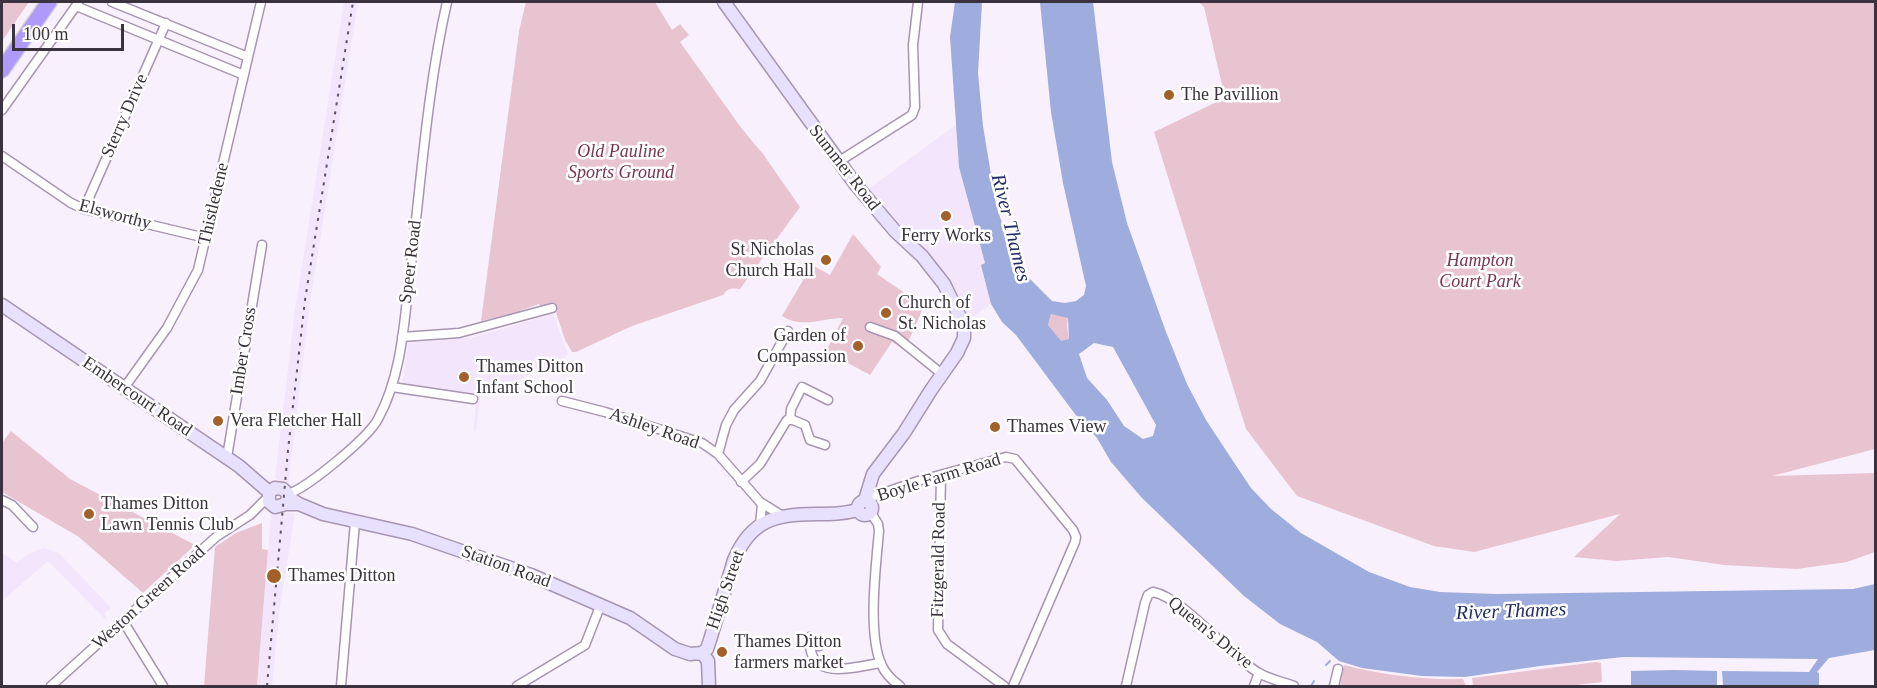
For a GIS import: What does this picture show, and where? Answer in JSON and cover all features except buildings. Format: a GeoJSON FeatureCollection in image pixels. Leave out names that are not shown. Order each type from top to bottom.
{"type":"FeatureCollection","features":[{"type":"Feature","properties":{"kind":"highway"},"geometry":{"type":"LineString","coordinates":[[2,70],[49,2]]}},
{"type":"Feature","properties":{"kind":"street"},"geometry":{"type":"LineString","coordinates":[[112,2],[248,57]]}},
{"type":"Feature","properties":{"kind":"street","name":"Thistledene"},"geometry":{"type":"LineString","coordinates":[[124,388],[167,328],[198,270],[261,2]]}},
{"type":"Feature","properties":{"kind":"street","name":"Speer Road"},"geometry":{"type":"LineString","coordinates":[[290,500],[364,437],[378,419],[392,387],[402,337],[436,61],[447,2]]}},
{"type":"Feature","properties":{"kind":"street","name":"Summer Road"},"geometry":{"type":"LineString","coordinates":[[724,2],[838,162],[895,231],[922,256],[953,299],[965,331],[964,338],[957,353],[942,374]]}},
{"type":"Feature","properties":{"kind":"street"},"geometry":{"type":"LineString","coordinates":[[838,162],[912,115],[915,107],[913,45],[918,2]]}},
{"type":"Feature","properties":{"kind":"street"},"geometry":{"type":"LineString","coordinates":[[2,110],[77,4],[158,41],[244,75]]}},
{"type":"Feature","properties":{"kind":"street","name":"Sterry Drive"},"geometry":{"type":"LineString","coordinates":[[84,209],[166,23]]}},
{"type":"Feature","properties":{"kind":"street","name":"Elsworthy"},"geometry":{"type":"LineString","coordinates":[[2,156],[71,203],[84,209],[206,238]]}},
{"type":"Feature","properties":{"kind":"street","name":"Imber Cross"},"geometry":{"type":"LineString","coordinates":[[227,457],[261,245]]}},
{"type":"Feature","properties":{"kind":"street","name":"Embercourt Road"},"geometry":{"type":"LineString","coordinates":[[2,305],[227,457],[256,479],[270,498]]}},
{"type":"Feature","properties":{"kind":"street"},"geometry":{"type":"LineString","coordinates":[[402,337],[459,333],[552,308]]}},
{"type":"Feature","properties":{"kind":"street"},"geometry":{"type":"LineString","coordinates":[[870,327],[895,336],[942,374],[904,433],[873,474],[866,506],[878,524],[879,531],[875,635],[877,651],[889,676],[899,686]]}},
{"type":"Feature","properties":{"kind":"street"},"geometry":{"type":"LineString","coordinates":[[718,454],[726,425],[734,410],[760,381],[788,331]]}},
{"type":"Feature","properties":{"kind":"street"},"geometry":{"type":"LineString","coordinates":[[392,387],[467,401]]}},
{"type":"Feature","properties":{"kind":"street"},"geometry":{"type":"LineString","coordinates":[[741,482],[760,464],[783,426],[790,420],[791,409],[802,387],[828,400]]}},
{"type":"Feature","properties":{"kind":"street","name":"Ashley Road"},"geometry":{"type":"LineString","coordinates":[[562,401],[605,412],[702,443],[718,454],[760,502],[785,518]]}},
{"type":"Feature","properties":{"kind":"street"},"geometry":{"type":"LineString","coordinates":[[790,420],[805,425],[810,440],[825,445]]}},
{"type":"Feature","properties":{"kind":"street","name":"Boyle Farm Road"},"geometry":{"type":"LineString","coordinates":[[866,506],[876,495],[993,459],[1012,458],[1073,530],[1076,537],[1075,542],[1013,687]]}},
{"type":"Feature","properties":{"kind":"street","name":"Fitzgerald Road"},"geometry":{"type":"LineString","coordinates":[[941,475],[938,630],[948,644],[1004,687]]}},
{"type":"Feature","properties":{"kind":"street"},"geometry":{"type":"LineString","coordinates":[[275,488],[280,488],[290,500],[278,508],[270,498],[275,488]]}},
{"type":"Feature","properties":{"kind":"street","name":"Weston Green Road"},"geometry":{"type":"LineString","coordinates":[[51,687],[216,537],[250,515],[270,498]]}},
{"type":"Feature","properties":{"kind":"street"},"geometry":{"type":"LineString","coordinates":[[2,500],[12,505],[33,526]]}},
{"type":"Feature","properties":{"kind":"street","name":"Station Road"},"geometry":{"type":"LineString","coordinates":[[290,500],[322,514],[431,540],[531,575],[601,604],[640,624],[675,649],[690,654],[702,653]]}},
{"type":"Feature","properties":{"kind":"street"},"geometry":{"type":"LineString","coordinates":[[760,502],[762,505],[760,524],[816,514],[834,515],[866,506]]}},
{"type":"Feature","properties":{"kind":"street"},"geometry":{"type":"LineString","coordinates":[[341,687],[355,522]]}},
{"type":"Feature","properties":{"kind":"street","name":"High Street"},"geometry":{"type":"LineString","coordinates":[[702,653],[707,649],[740,547],[748,535],[760,524]]}},
{"type":"Feature","properties":{"kind":"street","name":"Queen's Drive"},"geometry":{"type":"LineString","coordinates":[[1126,687],[1145,603],[1148,595],[1153,592],[1166,596],[1258,673]]}},
{"type":"Feature","properties":{"kind":"street"},"geometry":{"type":"LineString","coordinates":[[517,687],[585,645],[601,604]]}},
{"type":"Feature","properties":{"kind":"street"},"geometry":{"type":"LineString","coordinates":[[123,621],[164,687]]}},
{"type":"Feature","properties":{"kind":"street"},"geometry":{"type":"LineString","coordinates":[[813,643],[809,650],[813,659],[825,668],[836,669],[881,663]]}},
{"type":"Feature","properties":{"kind":"street"},"geometry":{"type":"LineString","coordinates":[[702,653],[708,661],[709,687]]}},
{"type":"Feature","properties":{"kind":"street"},"geometry":{"type":"LineString","coordinates":[[1334,687],[1338,669]]}},
{"type":"Feature","properties":{"kind":"street"},"geometry":{"type":"LineString","coordinates":[[1254,687],[1258,673],[1294,687]]}},
{"type":"Feature","properties":{"kind":"shaded area"},"geometry":{"type":"Polygon","coordinates":[[[344,2],[358,2],[310,302],[288,486],[275,478],[295,310],[344,2]]]}},
{"type":"Feature","properties":{"kind":"shaded area"},"geometry":{"type":"Polygon","coordinates":[[[957,124],[959,167],[985,264],[982,266],[991,304],[966,322],[946,281],[867,190],[957,124]]]}},
{"type":"Feature","properties":{"kind":"shaded area","name":"Thames Ditton Infant School"},"geometry":{"type":"Polygon","coordinates":[[[553,314],[568,354],[490,394],[483,392],[480,394],[476,431],[474,431],[476,398],[402,386],[408,343],[474,337],[553,314]]]}},
{"type":"Feature","properties":{"kind":"shaded area"},"geometry":{"type":"Polygon","coordinates":[[[286,512],[295,514],[280,605],[272,686],[257,686],[271,514],[286,512]]]}},
{"type":"Feature","properties":{"kind":"shaded area"},"geometry":{"type":"Polygon","coordinates":[[[44,548],[59,553],[111,608],[105,613],[107,621],[48,561],[2,601],[2,553],[17,563],[28,554],[44,548]]]}},
{"type":"Feature","properties":{"kind":"green space"},"geometry":{"type":"Polygon","coordinates":[[[2,2],[29,2],[2,41],[2,2]]]}},
{"type":"Feature","properties":{"kind":"green space","name":"Old Pauline Sports Ground"},"geometry":{"type":"Polygon","coordinates":[[[526,2],[655,2],[672,30],[680,24],[689,35],[680,42],[800,207],[740,289],[730,289],[723,295],[632,326],[576,352],[572,352],[565,340],[556,312],[546,315],[539,304],[481,321],[519,31],[526,2]]]}},
{"type":"Feature","properties":{"kind":"green space","name":"Hampton Court Park"},"geometry":{"type":"Polygon","coordinates":[[[1199,2],[1875,2],[1875,449],[1772,476],[1875,473],[1875,552],[1847,562],[1797,569],[1724,565],[1668,557],[1616,561],[1574,557],[1620,514],[1474,552],[1434,546],[1297,496],[1246,429],[1154,132],[1225,98],[1204,7],[1199,2]]]}},
{"type":"Feature","properties":{"kind":"green space"},"geometry":{"type":"Polygon","coordinates":[[[853,234],[881,267],[877,274],[924,306],[905,349],[892,342],[870,375],[826,351],[843,318],[797,322],[782,316],[812,265],[830,275],[853,234]]]}},
{"type":"Feature","properties":{"kind":"green space"},"geometry":{"type":"Polygon","coordinates":[[[1051,314],[1068,317],[1069,339],[1061,342],[1048,325],[1051,314]]]}},
{"type":"Feature","properties":{"kind":"green space","name":"Thames Ditton Lawn Tennis Club"},"geometry":{"type":"Polygon","coordinates":[[[11,431],[70,479],[195,545],[143,593],[79,537],[2,492],[2,443],[11,431]]]}},
{"type":"Feature","properties":{"kind":"green space"},"geometry":{"type":"Polygon","coordinates":[[[262,523],[262,549],[268,550],[257,686],[204,686],[215,547],[236,533],[262,523]]]}},
{"type":"Feature","properties":{"kind":"green space"},"geometry":{"type":"Polygon","coordinates":[[[1601,663],[1602,682],[1568,686],[1473,686],[1472,678],[1601,663]]]}},
{"type":"Feature","properties":{"kind":"green space"},"geometry":{"type":"Polygon","coordinates":[[[1344,665],[1403,676],[1463,679],[1466,686],[1340,686],[1344,665]]]}},
{"type":"Feature","properties":{"kind":"water","name":"River Thames"},"geometry":{"type":"Polygon","coordinates":[[[955,2],[982,2],[978,73],[983,126],[996,205],[1016,265],[1052,301],[1065,303],[1076,301],[1084,295],[1086,286],[1063,183],[1051,112],[1040,2],[1093,2],[1112,162],[1127,223],[1166,332],[1187,384],[1206,420],[1251,488],[1271,509],[1301,533],[1369,572],[1410,587],[1440,592],[1497,594],[1853,589],[1875,584],[1875,650],[1829,658],[1817,672],[1819,673],[1819,686],[1723,686],[1722,671],[1809,672],[1818,659],[1623,657],[1465,677],[1422,676],[1362,668],[1339,661],[1317,642],[1280,624],[1244,596],[1142,498],[1111,462],[1097,438],[1075,414],[1016,335],[1002,322],[991,304],[981,265],[985,263],[959,167],[950,37],[955,2]],[[1051,314],[1048,325],[1061,341],[1069,339],[1068,318],[1051,314]],[[1094,343],[1079,354],[1087,378],[1107,400],[1124,426],[1143,439],[1153,436],[1156,425],[1113,347],[1094,343]]]}},
{"type":"Feature","properties":{"kind":"water"},"geometry":{"type":"Polygon","coordinates":[[[1631,671],[1717,671],[1717,686],[1631,686],[1631,671]]]}},
{"type":"Feature","properties":{"kind":"waterway"},"geometry":{"type":"LineString","coordinates":[[1326,665],[1330,661]]}},
{"type":"Feature","properties":{"kind":"waterway"},"geometry":{"type":"LineString","coordinates":[[1311,686],[1314,681]]}},
{"type":"Feature","properties":{"kind":"railway"},"geometry":{"type":"LineString","coordinates":[[267,686],[288,450],[305,300],[353,2]]}},
{"type":"Feature","properties":{"kind":"place","name":"The Pavillion"},"geometry":{"type":"Point","coordinates":[1169,95]}},
{"type":"Feature","properties":{"kind":"place","name":"Ferry Works"},"geometry":{"type":"Point","coordinates":[946,216]}},
{"type":"Feature","properties":{"kind":"place","name":"St Nicholas Church Hall"},"geometry":{"type":"Point","coordinates":[826,260]}},
{"type":"Feature","properties":{"kind":"place","name":"Church of St. Nicholas"},"geometry":{"type":"Point","coordinates":[886,313]}},
{"type":"Feature","properties":{"kind":"place","name":"Garden of Compassion"},"geometry":{"type":"Point","coordinates":[858,346]}},
{"type":"Feature","properties":{"kind":"place","name":"Thames Ditton Infant School"},"geometry":{"type":"Point","coordinates":[464,377]}},
{"type":"Feature","properties":{"kind":"place","name":"Vera Fletcher Hall"},"geometry":{"type":"Point","coordinates":[218,421]}},
{"type":"Feature","properties":{"kind":"place","name":"Thames View"},"geometry":{"type":"Point","coordinates":[995,427]}},
{"type":"Feature","properties":{"kind":"place","name":"Thames Ditton Lawn Tennis Club"},"geometry":{"type":"Point","coordinates":[89,514]}},
{"type":"Feature","properties":{"kind":"place","name":"Thames Ditton"},"geometry":{"type":"Point","coordinates":[274,576]}},
{"type":"Feature","properties":{"kind":"place","name":"Thames Ditton farmers market"},"geometry":{"type":"Point","coordinates":[722,652]}}]}
